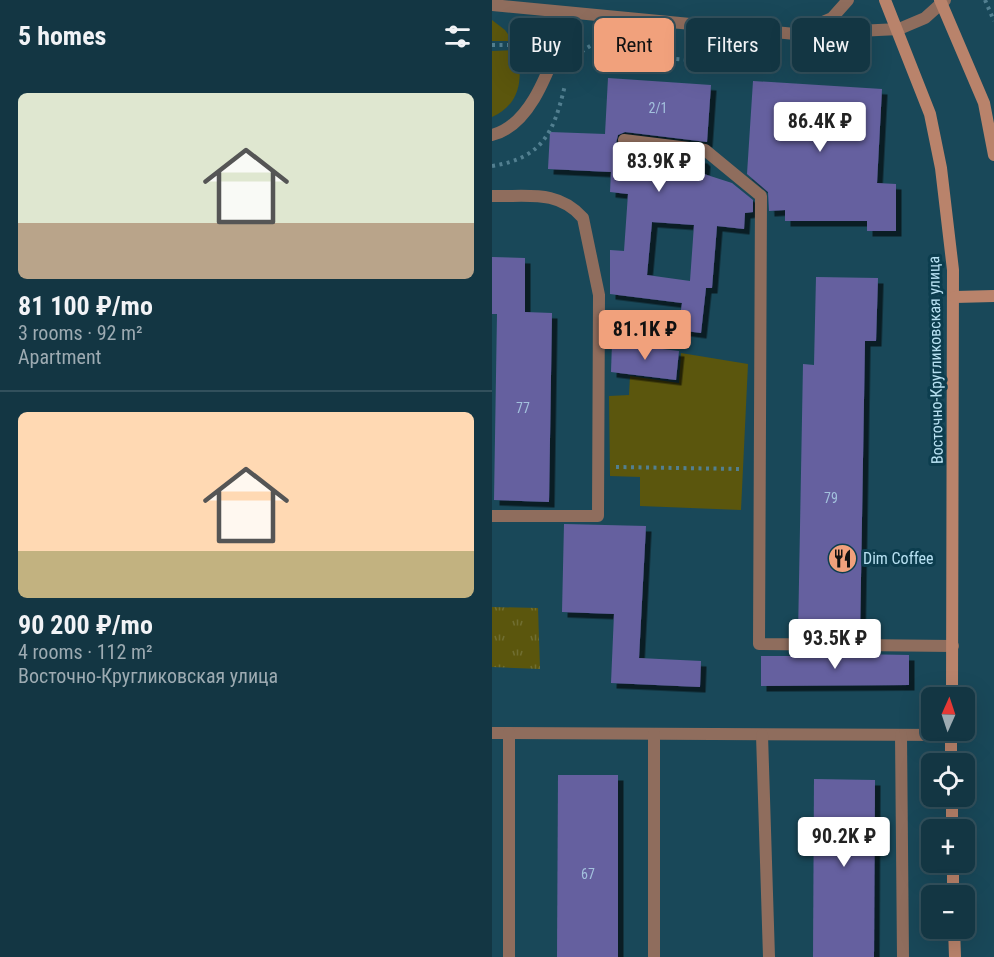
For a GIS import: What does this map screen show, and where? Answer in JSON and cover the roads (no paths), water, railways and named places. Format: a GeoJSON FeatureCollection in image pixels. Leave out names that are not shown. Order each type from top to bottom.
{"type":"FeatureCollection","features":[{"type":"Feature","properties":{"kind":"street"},"geometry":{"type":"LineString","coordinates":[[832,18],[848,0]]}},
{"type":"Feature","properties":{"kind":"street","name":"Восточно-Кругликовская улица"},"geometry":{"type":"LineString","coordinates":[[885,0],[899,29],[932,125],[941,168],[955,297],[952,687]]}},
{"type":"Feature","properties":{"kind":"street"},"geometry":{"type":"LineString","coordinates":[[870,30],[899,29],[925,18],[942,2],[989,101],[994,155]]}},
{"type":"Feature","properties":{"kind":"street"},"geometry":{"type":"LineString","coordinates":[[492,6],[792,34]]}},
{"type":"Feature","properties":{"kind":"street"},"geometry":{"type":"LineString","coordinates":[[492,135],[511,127],[524,116],[534,100],[571,13]]}},
{"type":"Feature","properties":{"kind":"street"},"geometry":{"type":"LineString","coordinates":[[624,140],[705,150],[761,196],[759,644],[953,646]]}},
{"type":"Feature","properties":{"kind":"street"},"geometry":{"type":"LineString","coordinates":[[492,196],[554,197],[564,201],[583,218],[599,295],[598,516],[492,516]]}},
{"type":"Feature","properties":{"kind":"street"},"geometry":{"type":"LineString","coordinates":[[955,297],[994,296]]}},
{"type":"Feature","properties":{"kind":"street"},"geometry":{"type":"LineString","coordinates":[[492,733],[921,734]]}},
{"type":"Feature","properties":{"kind":"street"},"geometry":{"type":"LineString","coordinates":[[509,733],[509,957]]}},
{"type":"Feature","properties":{"kind":"street"},"geometry":{"type":"LineString","coordinates":[[654,734],[654,957]]}},
{"type":"Feature","properties":{"kind":"street"},"geometry":{"type":"LineString","coordinates":[[762,735],[769,957]]}},
{"type":"Feature","properties":{"kind":"street"},"geometry":{"type":"LineString","coordinates":[[901,735],[903,957]]}},
{"type":"Feature","properties":{"kind":"street"},"geometry":{"type":"LineString","coordinates":[[954,939],[954,957]]}},
{"type":"Feature","properties":{"kind":"place","name":"Dim Coffee"},"geometry":{"type":"Point","coordinates":[842,558]}}]}
